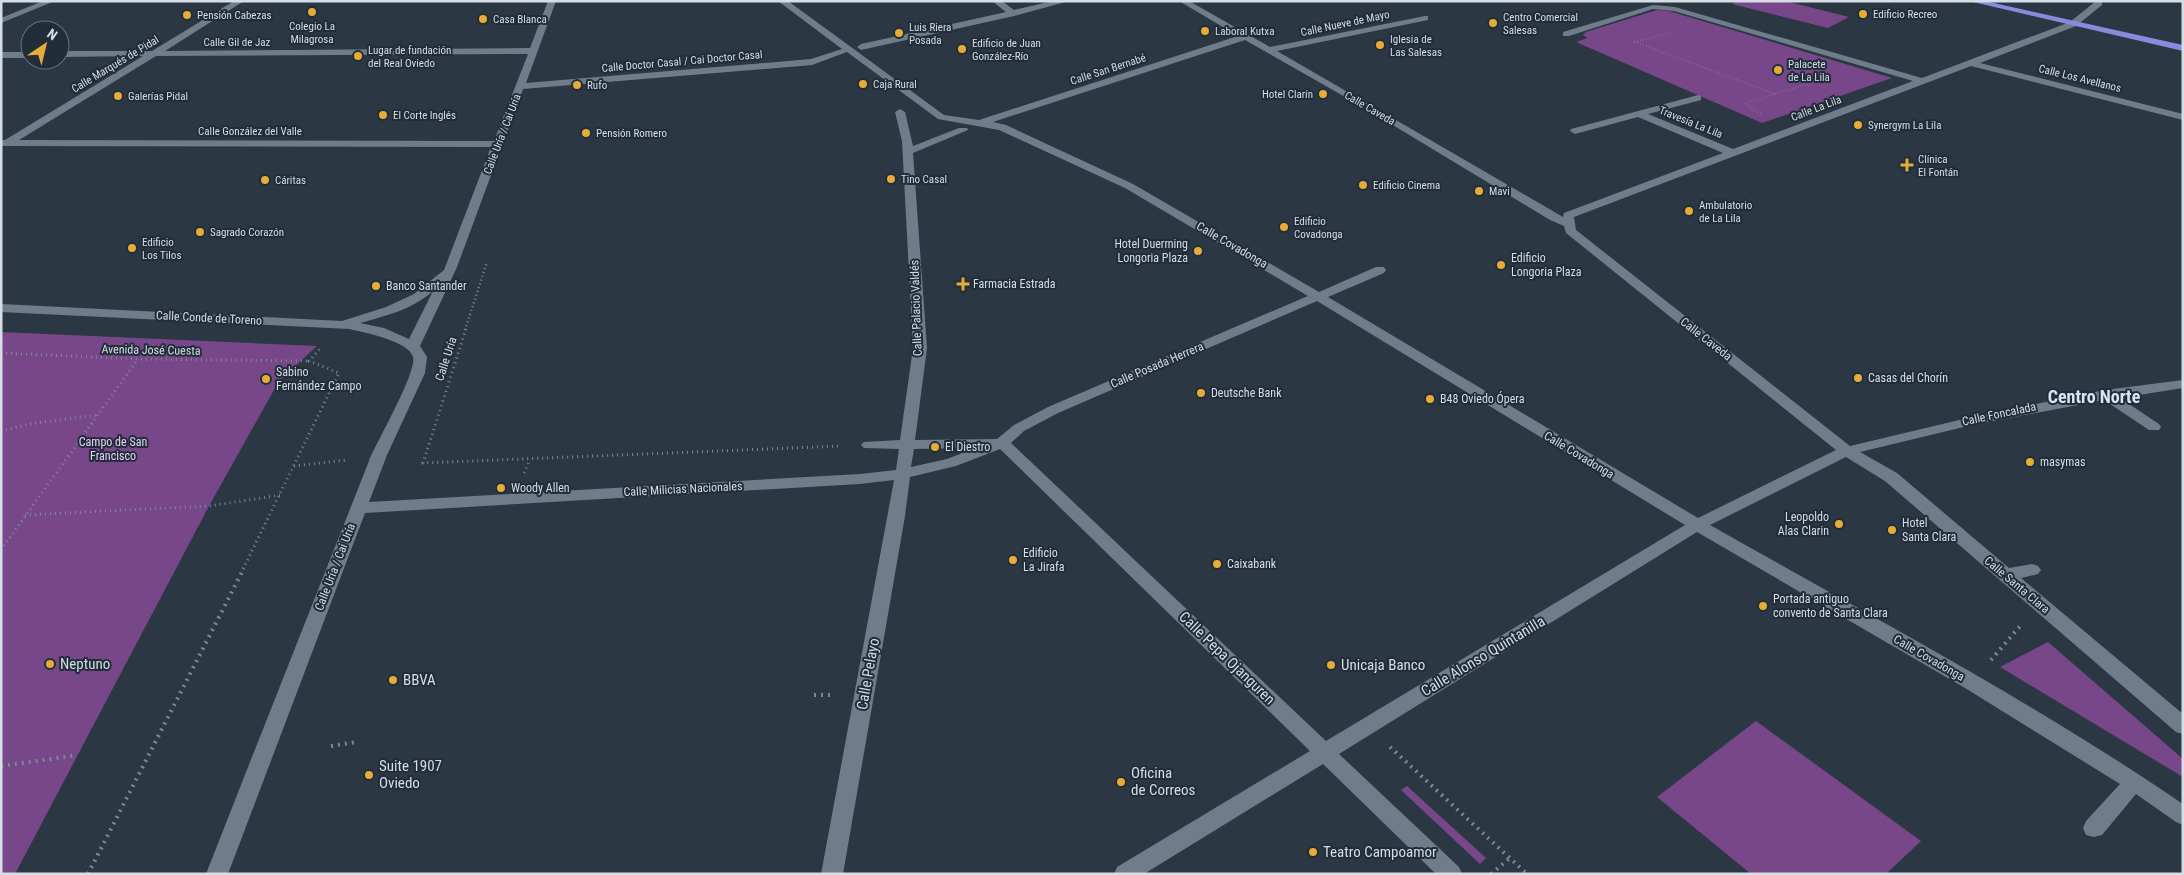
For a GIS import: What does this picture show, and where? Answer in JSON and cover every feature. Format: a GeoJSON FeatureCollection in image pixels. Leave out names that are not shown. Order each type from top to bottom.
{"type":"FeatureCollection","features":[{"type":"Feature","properties":{"kind":"highway"},"geometry":{"type":"LineString","coordinates":[[1973,1],[2183,48]]}},
{"type":"Feature","properties":{"kind":"street"},"geometry":{"type":"LineString","coordinates":[[1,21],[51,1]]}},
{"type":"Feature","properties":{"kind":"street","name":"Calle Marqués de Pidal"},"geometry":{"type":"LineString","coordinates":[[3,144],[240,1]]}},
{"type":"Feature","properties":{"kind":"street","name":"Calle Uría / Cai Uría"},"geometry":{"type":"LineString","coordinates":[[217,874],[358,508],[382,449],[418,373],[420,356],[413,346],[451,267],[552,1]]}},
{"type":"Feature","properties":{"kind":"street","name":"Calle Covadonga"},"geometry":{"type":"LineString","coordinates":[[782,1],[941,117],[963,126],[980,124],[1002,127],[1123,182],[1311,300],[1972,683],[2134,782],[2183,816]]}},
{"type":"Feature","properties":{"kind":"street"},"geometry":{"type":"LineString","coordinates":[[996,1],[1014,14]]}},
{"type":"Feature","properties":{"kind":"street"},"geometry":{"type":"LineString","coordinates":[[861,47],[1065,1]]}},
{"type":"Feature","properties":{"kind":"street"},"geometry":{"type":"LineString","coordinates":[[1183,1],[1272,52]]}},
{"type":"Feature","properties":{"kind":"street","name":"Calle La Lila"},"geometry":{"type":"LineString","coordinates":[[1568,215],[1609,189],[1635,190],[2073,24],[2099,3]]}},
{"type":"Feature","properties":{"kind":"street"},"geometry":{"type":"LineString","coordinates":[[1566,34],[1653,7],[1675,9],[1922,81]]}},
{"type":"Feature","properties":{"kind":"street","name":"Calle Nueve de Mayo"},"geometry":{"type":"LineString","coordinates":[[1272,52],[1426,18],[1414,12]]}},
{"type":"Feature","properties":{"kind":"street","name":"Calle San Bernabé"},"geometry":{"type":"LineString","coordinates":[[980,124],[1244,37]]}},
{"type":"Feature","properties":{"kind":"street","name":"Calle Gil de Jaz"},"geometry":{"type":"LineString","coordinates":[[70,54],[534,51]]}},
{"type":"Feature","properties":{"kind":"street","name":"Calle Doctor Casal / Cai Doctor Casal"},"geometry":{"type":"LineString","coordinates":[[520,86],[812,62],[843,52]]}},
{"type":"Feature","properties":{"kind":"street","name":"Calle Caveda"},"geometry":{"type":"LineString","coordinates":[[1272,52],[1371,108],[1554,218],[1568,215],[1570,231],[1847,451]]}},
{"type":"Feature","properties":{"kind":"street"},"geometry":{"type":"LineString","coordinates":[[1,55],[20,54]]}},
{"type":"Feature","properties":{"kind":"street"},"geometry":{"type":"LineString","coordinates":[[1853,54],[1934,77]]}},
{"type":"Feature","properties":{"kind":"street","name":"Calle Los Avellanos"},"geometry":{"type":"LineString","coordinates":[[1970,63],[2183,118]]}},
{"type":"Feature","properties":{"kind":"street","name":"Travesía La Lila"},"geometry":{"type":"LineString","coordinates":[[1575,131],[1698,98]]}},
{"type":"Feature","properties":{"kind":"street","name":"Calle Palacio Valdés"},"geometry":{"type":"LineString","coordinates":[[900,112],[907,146],[920,348],[902,474]]}},
{"type":"Feature","properties":{"kind":"street","name":"Travesía La Lila"},"geometry":{"type":"LineString","coordinates":[[1639,114],[1733,153]]}},
{"type":"Feature","properties":{"kind":"street"},"geometry":{"type":"LineString","coordinates":[[907,146],[963,126]]}},
{"type":"Feature","properties":{"kind":"street"},"geometry":{"type":"LineString","coordinates":[[250,143],[261,135]]}},
{"type":"Feature","properties":{"kind":"street","name":"Calle González del Valle"},"geometry":{"type":"LineString","coordinates":[[3,144],[498,144]]}},
{"type":"Feature","properties":{"kind":"street","name":"Calle Uría / Cai Uría"},"geometry":{"type":"LineString","coordinates":[[340,324],[391,310],[419,297],[451,267]]}},
{"type":"Feature","properties":{"kind":"street","name":"Calle Posada Herrera"},"geometry":{"type":"LineString","coordinates":[[1002,443],[1019,428],[1053,410],[1380,270]]}},
{"type":"Feature","properties":{"kind":"street","name":"Calle Conde de Toreno"},"geometry":{"type":"LineString","coordinates":[[1,308],[340,324],[379,331],[413,346]]}},
{"type":"Feature","properties":{"kind":"street","name":"Calle Foncalada"},"geometry":{"type":"LineString","coordinates":[[1847,451],[1963,422],[2105,394],[2183,384]]}},
{"type":"Feature","properties":{"kind":"street"},"geometry":{"type":"LineString","coordinates":[[2105,394],[2154,427]]}},
{"type":"Feature","properties":{"kind":"street"},"geometry":{"type":"LineString","coordinates":[[869,445],[1002,443]]}},
{"type":"Feature","properties":{"kind":"street","name":"Calle Milicias Nacionales"},"geometry":{"type":"LineString","coordinates":[[358,508],[860,480],[902,474],[951,463],[1002,443]]}},
{"type":"Feature","properties":{"kind":"street","name":"Calle Pepa Ojanguren"},"geometry":{"type":"LineString","coordinates":[[1002,443],[1451,874]]}},
{"type":"Feature","properties":{"kind":"street","name":"Calle Alonso Quintanilla"},"geometry":{"type":"LineString","coordinates":[[1125,874],[1697,525],[1847,451]]}},
{"type":"Feature","properties":{"kind":"street","name":"Calle Santa Clara"},"geometry":{"type":"LineString","coordinates":[[1847,451],[1891,477],[2183,726]]}},
{"type":"Feature","properties":{"kind":"street","name":"Calle Pelayo"},"geometry":{"type":"LineString","coordinates":[[832,874],[897,516],[902,474]]}},
{"type":"Feature","properties":{"kind":"street"},"geometry":{"type":"LineString","coordinates":[[2005,575],[2032,570]]}},
{"type":"Feature","properties":{"kind":"street"},"geometry":{"type":"LineString","coordinates":[[2094,828],[2134,782]]}},
{"type":"Feature","properties":{"kind":"path"},"geometry":{"type":"LineString","coordinates":[[1716,22],[1636,42],[1775,94],[1746,103],[1754,111],[1797,128]]}},
{"type":"Feature","properties":{"kind":"path","name":"Calle Uría"},"geometry":{"type":"LineString","coordinates":[[487,262],[423,463],[530,460]]}},
{"type":"Feature","properties":{"kind":"path"},"geometry":{"type":"LineString","coordinates":[[88,874],[281,496],[293,466],[339,373],[309,361],[322,346]]}},
{"type":"Feature","properties":{"kind":"path","name":"Avenida José Cuesta"},"geometry":{"type":"LineString","coordinates":[[1,353],[139,359],[309,361]]}},
{"type":"Feature","properties":{"kind":"path"},"geometry":{"type":"LineString","coordinates":[[1,550],[96,415],[139,359]]}},
{"type":"Feature","properties":{"kind":"path"},"geometry":{"type":"LineString","coordinates":[[1,432],[30,424],[96,415]]}},
{"type":"Feature","properties":{"kind":"path"},"geometry":{"type":"LineString","coordinates":[[526,469],[530,460],[869,445]]}},
{"type":"Feature","properties":{"kind":"path"},"geometry":{"type":"LineString","coordinates":[[766,457],[767,450]]}},
{"type":"Feature","properties":{"kind":"path"},"geometry":{"type":"LineString","coordinates":[[611,465],[614,456]]}},
{"type":"Feature","properties":{"kind":"path"},"geometry":{"type":"LineString","coordinates":[[293,466],[346,460]]}},
{"type":"Feature","properties":{"kind":"path"},"geometry":{"type":"LineString","coordinates":[[25,515],[209,506],[281,496]]}},
{"type":"Feature","properties":{"kind":"path"},"geometry":{"type":"LineString","coordinates":[[1986,666],[2024,621],[2043,608]]}},
{"type":"Feature","properties":{"kind":"path"},"geometry":{"type":"LineString","coordinates":[[1367,726],[1527,874]]}},
{"type":"Feature","properties":{"kind":"path"},"geometry":{"type":"LineString","coordinates":[[331,746],[356,742]]}},
{"type":"Feature","properties":{"kind":"path"},"geometry":{"type":"LineString","coordinates":[[1,766],[77,755]]}},
{"type":"Feature","properties":{"kind":"path"},"geometry":{"type":"LineString","coordinates":[[1491,874],[1510,858]]}},
{"type":"Feature","properties":{"kind":"green space"},"geometry":{"type":"Polygon","coordinates":[[[1738,1],[1785,1],[1849,17],[1828,28],[1732,4],[1738,1]]]}},
{"type":"Feature","properties":{"kind":"green space"},"geometry":{"type":"Polygon","coordinates":[[[1657,10],[1669,11],[1892,78],[1762,123],[1576,42],[1587,38],[1583,35],[1586,32],[1657,10]]]}},
{"type":"Feature","properties":{"kind":"green space","name":"Campo de San Francisco"},"geometry":{"type":"Polygon","coordinates":[[[1,332],[317,346],[279,381],[209,506],[15,874],[1,874],[1,332]]]}},
{"type":"Feature","properties":{"kind":"green space"},"geometry":{"type":"Polygon","coordinates":[[[2048,642],[2183,759],[2183,777],[2000,667],[2048,642]]]}},
{"type":"Feature","properties":{"kind":"green space"},"geometry":{"type":"Polygon","coordinates":[[[1756,721],[1921,841],[1886,874],[1751,874],[1657,797],[1756,721]]]}},
{"type":"Feature","properties":{"kind":"green space"},"geometry":{"type":"Polygon","coordinates":[[[1407,786],[1486,858],[1480,864],[1401,790],[1407,786]]]}},
{"type":"Feature","properties":{"kind":"place","name":"Colegio La Milagrosa"},"geometry":{"type":"Point","coordinates":[312,12]}},
{"type":"Feature","properties":{"kind":"place","name":"Edificio Recreo"},"geometry":{"type":"Point","coordinates":[1863,14]}},
{"type":"Feature","properties":{"kind":"place","name":"Pensión Cabezas"},"geometry":{"type":"Point","coordinates":[187,15]}},
{"type":"Feature","properties":{"kind":"place","name":"Casa Blanca"},"geometry":{"type":"Point","coordinates":[483,19]}},
{"type":"Feature","properties":{"kind":"place","name":"Centro Comercial Salesas"},"geometry":{"type":"Point","coordinates":[1493,23]}},
{"type":"Feature","properties":{"kind":"place","name":"Laboral Kutxa"},"geometry":{"type":"Point","coordinates":[1205,31]}},
{"type":"Feature","properties":{"kind":"place","name":"Luis Riera Posada"},"geometry":{"type":"Point","coordinates":[899,33]}},
{"type":"Feature","properties":{"kind":"place","name":"Iglesia de Las Salesas"},"geometry":{"type":"Point","coordinates":[1380,45]}},
{"type":"Feature","properties":{"kind":"place","name":"Edificio de Juan González-Río"},"geometry":{"type":"Point","coordinates":[962,49]}},
{"type":"Feature","properties":{"kind":"place","name":"Lugar de fundación del Real Oviedo"},"geometry":{"type":"Point","coordinates":[358,56]}},
{"type":"Feature","properties":{"kind":"place","name":"Palacete de La Lila"},"geometry":{"type":"Point","coordinates":[1778,70]}},
{"type":"Feature","properties":{"kind":"place","name":"Caja Rural"},"geometry":{"type":"Point","coordinates":[863,84]}},
{"type":"Feature","properties":{"kind":"place","name":"Rufo"},"geometry":{"type":"Point","coordinates":[577,85]}},
{"type":"Feature","properties":{"kind":"place","name":"Hotel Clarín"},"geometry":{"type":"Point","coordinates":[1323,94]}},
{"type":"Feature","properties":{"kind":"place","name":"Galerías Pidal"},"geometry":{"type":"Point","coordinates":[118,96]}},
{"type":"Feature","properties":{"kind":"place","name":"El Corte Inglés"},"geometry":{"type":"Point","coordinates":[383,115]}},
{"type":"Feature","properties":{"kind":"place","name":"Synergym La Lila"},"geometry":{"type":"Point","coordinates":[1858,125]}},
{"type":"Feature","properties":{"kind":"place","name":"Pensión Romero"},"geometry":{"type":"Point","coordinates":[586,133]}},
{"type":"Feature","properties":{"kind":"place","name":"Clínica El Fontán"},"geometry":{"type":"Point","coordinates":[1907,165]}},
{"type":"Feature","properties":{"kind":"place","name":"Tino Casal"},"geometry":{"type":"Point","coordinates":[891,179]}},
{"type":"Feature","properties":{"kind":"place","name":"Cáritas"},"geometry":{"type":"Point","coordinates":[265,180]}},
{"type":"Feature","properties":{"kind":"place","name":"Edificio Cinema"},"geometry":{"type":"Point","coordinates":[1363,185]}},
{"type":"Feature","properties":{"kind":"place","name":"Mavi"},"geometry":{"type":"Point","coordinates":[1479,191]}},
{"type":"Feature","properties":{"kind":"place","name":"Ambulatorio de La Lila"},"geometry":{"type":"Point","coordinates":[1689,211]}},
{"type":"Feature","properties":{"kind":"place","name":"Edificio Covadonga"},"geometry":{"type":"Point","coordinates":[1284,227]}},
{"type":"Feature","properties":{"kind":"place","name":"Sagrado Corazón"},"geometry":{"type":"Point","coordinates":[200,232]}},
{"type":"Feature","properties":{"kind":"place","name":"Edificio Los Tilos"},"geometry":{"type":"Point","coordinates":[132,248]}},
{"type":"Feature","properties":{"kind":"place","name":"Hotel Duerming Longoria Plaza"},"geometry":{"type":"Point","coordinates":[1198,251]}},
{"type":"Feature","properties":{"kind":"place","name":"Edificio Longoria Plaza"},"geometry":{"type":"Point","coordinates":[1501,265]}},
{"type":"Feature","properties":{"kind":"place","name":"Farmacia Estrada"},"geometry":{"type":"Point","coordinates":[963,284]}},
{"type":"Feature","properties":{"kind":"place","name":"Banco Santander"},"geometry":{"type":"Point","coordinates":[376,286]}},
{"type":"Feature","properties":{"kind":"place","name":"Casas del Chorín"},"geometry":{"type":"Point","coordinates":[1858,378]}},
{"type":"Feature","properties":{"kind":"place","name":"Sabino Fernández Campo"},"geometry":{"type":"Point","coordinates":[266,379]}},
{"type":"Feature","properties":{"kind":"place","name":"Deutsche Bank"},"geometry":{"type":"Point","coordinates":[1201,393]}},
{"type":"Feature","properties":{"kind":"place","name":"B48 Oviedo Ópera"},"geometry":{"type":"Point","coordinates":[1430,399]}},
{"type":"Feature","properties":{"kind":"place","name":"El Diestro"},"geometry":{"type":"Point","coordinates":[935,447]}},
{"type":"Feature","properties":{"kind":"place","name":"masymas"},"geometry":{"type":"Point","coordinates":[2030,462]}},
{"type":"Feature","properties":{"kind":"place","name":"Woody Allen"},"geometry":{"type":"Point","coordinates":[501,488]}},
{"type":"Feature","properties":{"kind":"place","name":"Leopoldo Alas Clarin"},"geometry":{"type":"Point","coordinates":[1839,524]}},
{"type":"Feature","properties":{"kind":"place","name":"Hotel Santa Clara"},"geometry":{"type":"Point","coordinates":[1892,530]}},
{"type":"Feature","properties":{"kind":"place","name":"Edificio La Jirafa"},"geometry":{"type":"Point","coordinates":[1013,560]}},
{"type":"Feature","properties":{"kind":"place","name":"Caixabank"},"geometry":{"type":"Point","coordinates":[1217,564]}},
{"type":"Feature","properties":{"kind":"place","name":"Portada antiguo convento de Santa Clara"},"geometry":{"type":"Point","coordinates":[1763,606]}},
{"type":"Feature","properties":{"kind":"place","name":"Neptuno"},"geometry":{"type":"Point","coordinates":[50,664]}},
{"type":"Feature","properties":{"kind":"place","name":"Unicaja Banco"},"geometry":{"type":"Point","coordinates":[1331,665]}},
{"type":"Feature","properties":{"kind":"place","name":"BBVA"},"geometry":{"type":"Point","coordinates":[393,680]}},
{"type":"Feature","properties":{"kind":"place","name":"Suite 1907 Oviedo"},"geometry":{"type":"Point","coordinates":[369,775]}},
{"type":"Feature","properties":{"kind":"place","name":"Oficina de Correos"},"geometry":{"type":"Point","coordinates":[1121,782]}},
{"type":"Feature","properties":{"kind":"place","name":"Teatro Campoamor"},"geometry":{"type":"Point","coordinates":[1313,852]}},
{"type":"Feature","properties":{"kind":"district","name":"Centro Norte"},"geometry":{"type":"Point","coordinates":[2094,397]}}]}
